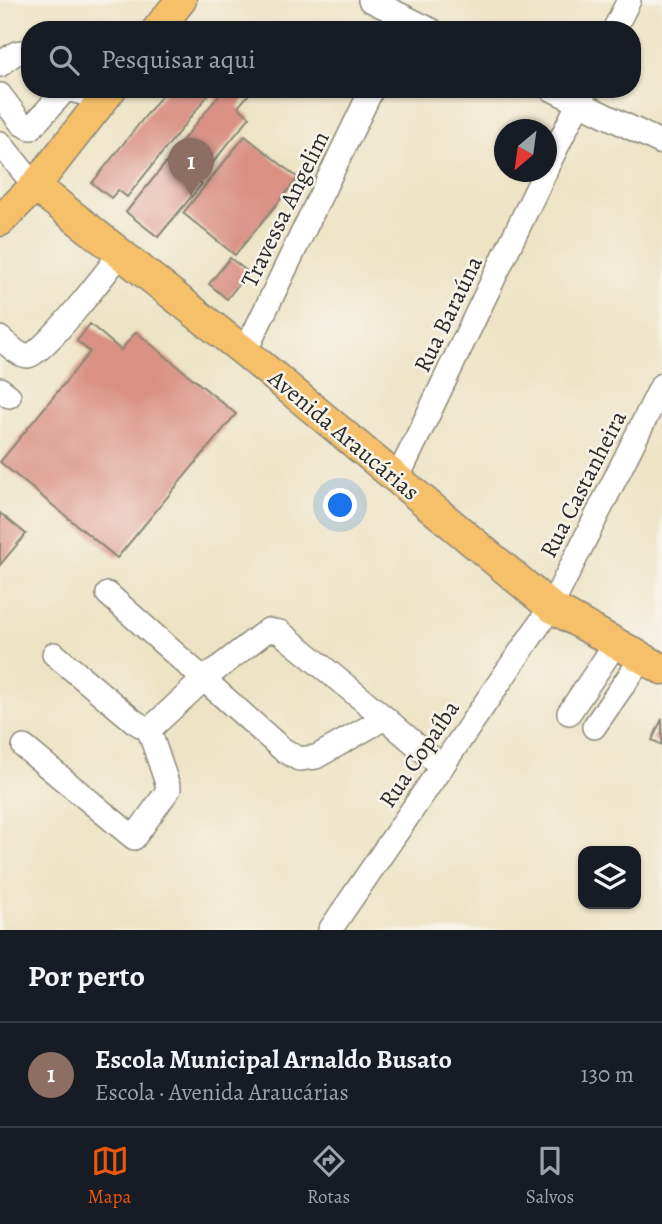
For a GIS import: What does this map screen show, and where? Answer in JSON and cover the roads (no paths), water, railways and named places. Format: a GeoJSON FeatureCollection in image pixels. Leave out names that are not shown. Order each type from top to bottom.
{"type":"FeatureCollection","features":[{"type":"Feature","properties":{"kind":"main road"},"geometry":{"type":"LineString","coordinates":[[0,221],[35,186],[104,98]]}},
{"type":"Feature","properties":{"kind":"main road","name":"Avenida Araucárias"},"geometry":{"type":"LineString","coordinates":[[35,186],[245,352],[551,607],[652,663]]}},
{"type":"Feature","properties":{"kind":"street"},"geometry":{"type":"LineString","coordinates":[[370,0],[399,21]]}},
{"type":"Feature","properties":{"kind":"street"},"geometry":{"type":"LineString","coordinates":[[618,21],[629,0]]}},
{"type":"Feature","properties":{"kind":"street"},"geometry":{"type":"LineString","coordinates":[[0,65],[15,52],[21,51]]}},
{"type":"Feature","properties":{"kind":"street"},"geometry":{"type":"LineString","coordinates":[[5,110],[31,128],[58,98]]}},
{"type":"Feature","properties":{"kind":"street","name":"Travessa Angelim"},"geometry":{"type":"LineString","coordinates":[[245,352],[368,98]]}},
{"type":"Feature","properties":{"kind":"street","name":"Rua Baraúna"},"geometry":{"type":"LineString","coordinates":[[557,147],[581,98]]}},
{"type":"Feature","properties":{"kind":"street"},"geometry":{"type":"LineString","coordinates":[[585,98],[662,144]]}},
{"type":"Feature","properties":{"kind":"street"},"geometry":{"type":"LineString","coordinates":[[41,118],[65,147]]}},
{"type":"Feature","properties":{"kind":"street"},"geometry":{"type":"LineString","coordinates":[[0,143],[35,186]]}},
{"type":"Feature","properties":{"kind":"street","name":"Rua Baraúna"},"geometry":{"type":"LineString","coordinates":[[397,479],[540,182]]}},
{"type":"Feature","properties":{"kind":"street"},"geometry":{"type":"LineString","coordinates":[[0,338],[22,354],[29,356],[36,353],[121,253]]}},
{"type":"Feature","properties":{"kind":"street","name":"Rua Castanheira"},"geometry":{"type":"LineString","coordinates":[[551,607],[662,384]]}},
{"type":"Feature","properties":{"kind":"street"},"geometry":{"type":"LineString","coordinates":[[107,594],[282,749],[299,759],[316,757],[384,718]]}},
{"type":"Feature","properties":{"kind":"street","name":"Rua Copaíba"},"geometry":{"type":"LineString","coordinates":[[330,930],[551,607]]}},
{"type":"Feature","properties":{"kind":"street"},"geometry":{"type":"LineString","coordinates":[[149,730],[204,679],[268,630],[280,632],[442,767]]}},
{"type":"Feature","properties":{"kind":"street"},"geometry":{"type":"LineString","coordinates":[[569,713],[616,643]]}},
{"type":"Feature","properties":{"kind":"street"},"geometry":{"type":"LineString","coordinates":[[23,747],[134,838],[169,789],[149,730],[135,722],[54,654]]}},
{"type":"Feature","properties":{"kind":"street"},"geometry":{"type":"LineString","coordinates":[[594,727],[652,663]]}},
{"type":"Feature","properties":{"kind":"place","name":"Escola Municipal Arnaldo Busato"},"geometry":{"type":"Point","coordinates":[191,196]}}]}
